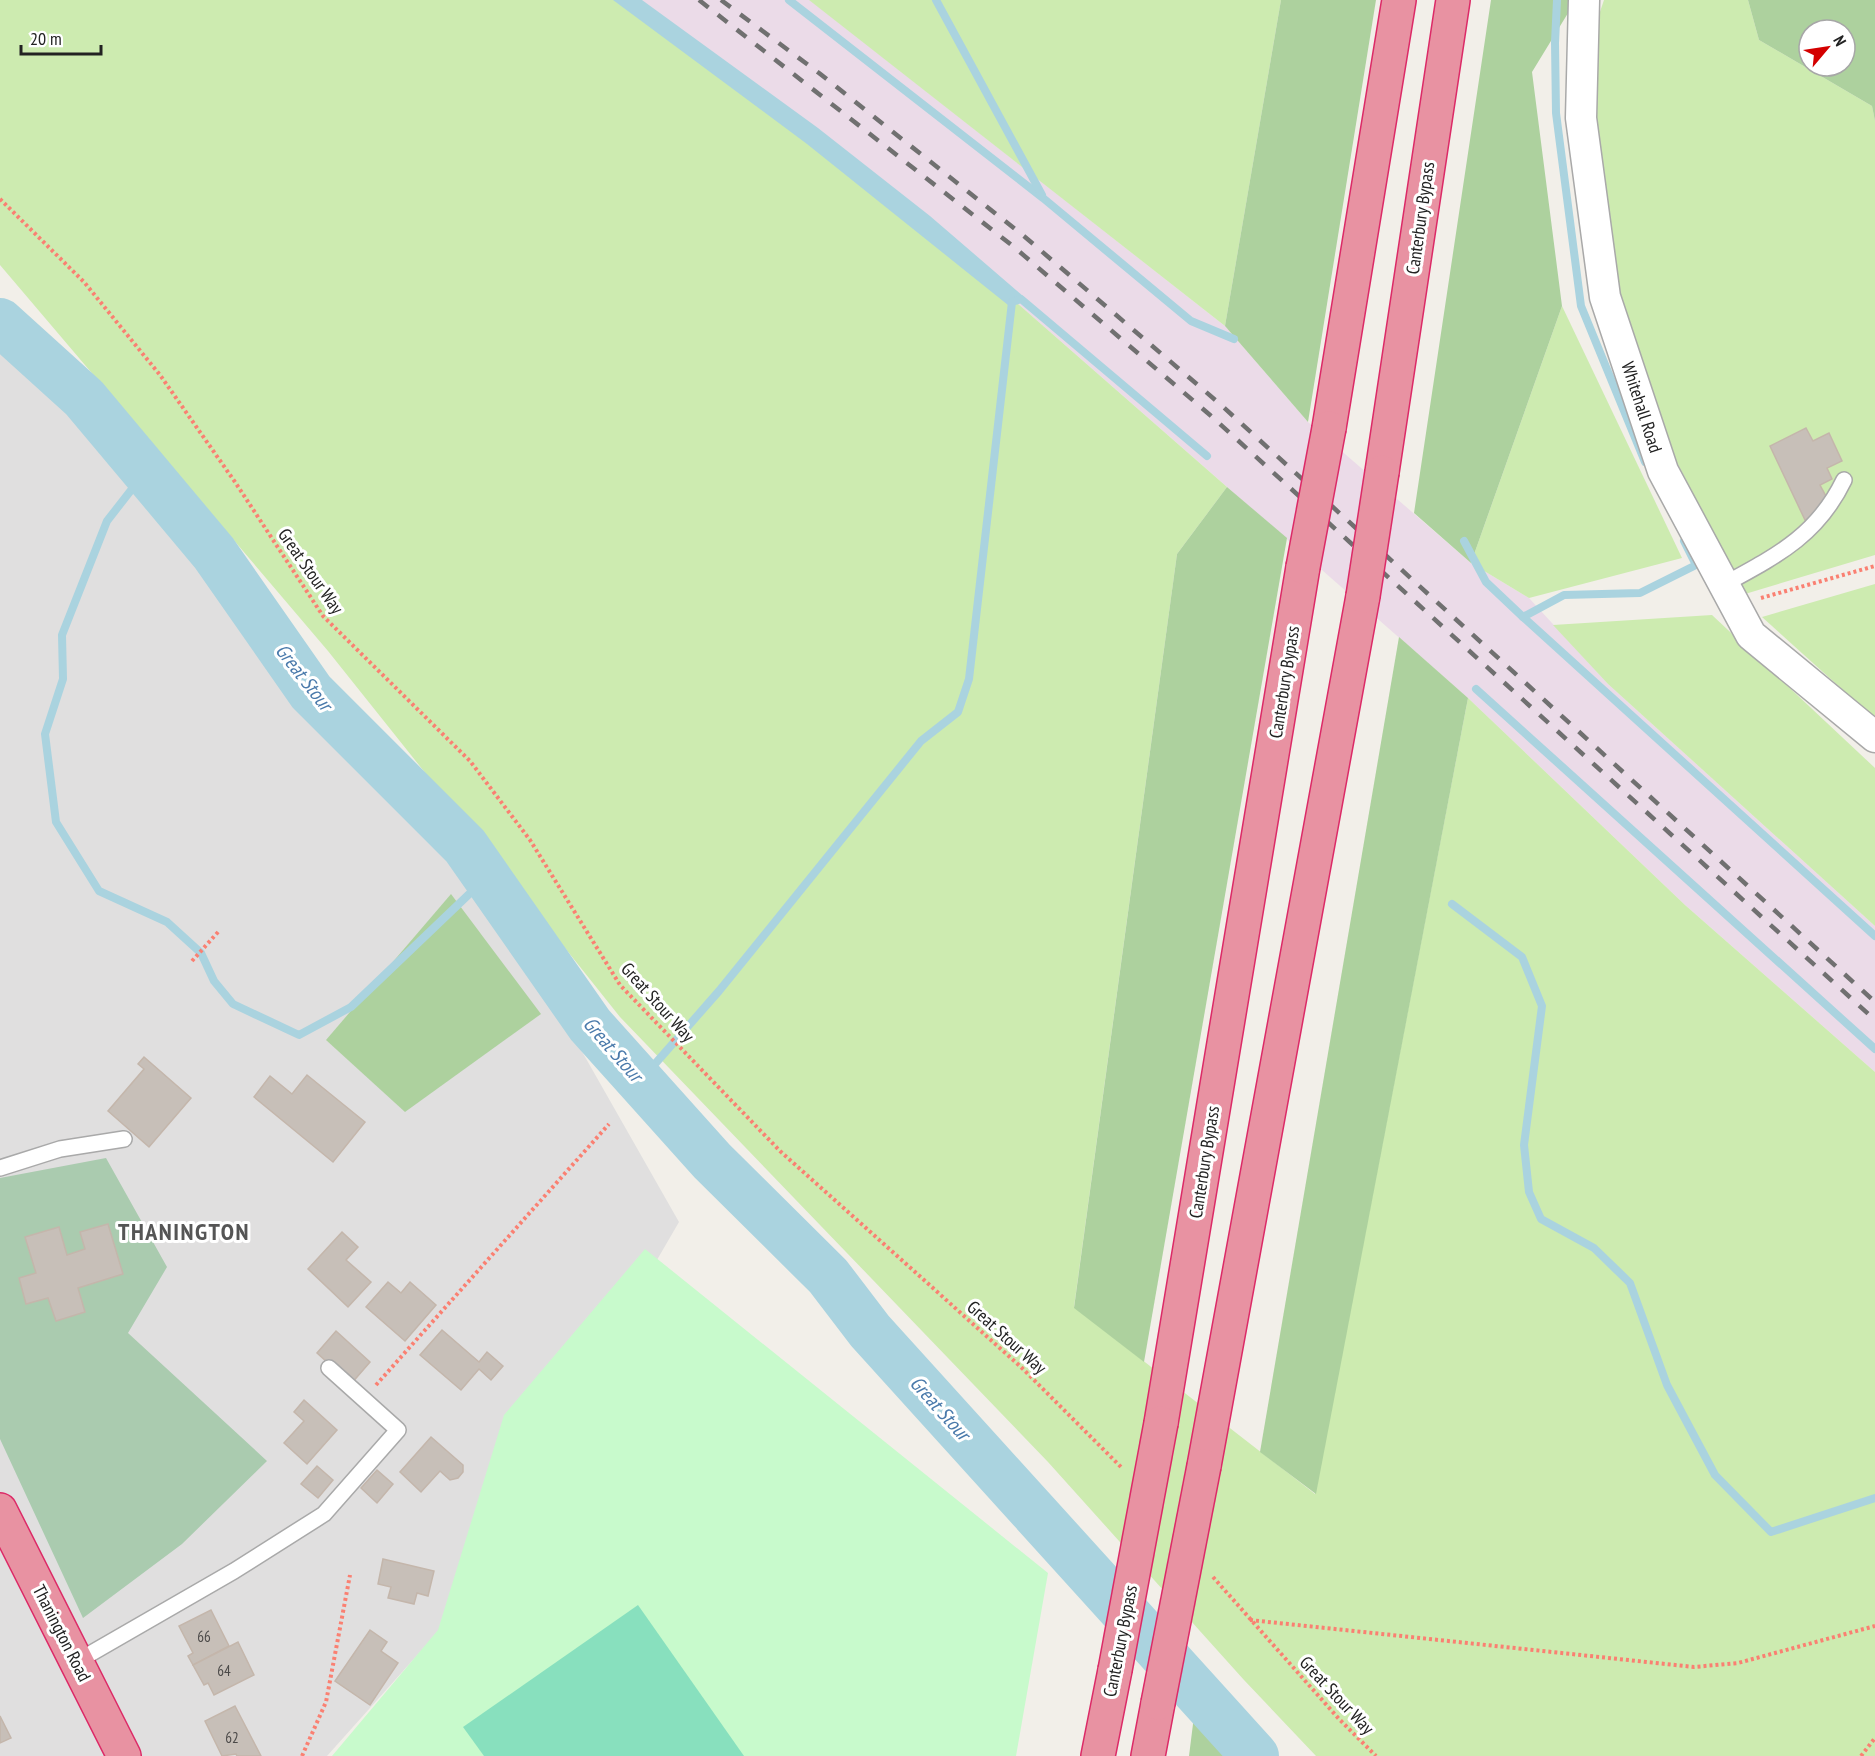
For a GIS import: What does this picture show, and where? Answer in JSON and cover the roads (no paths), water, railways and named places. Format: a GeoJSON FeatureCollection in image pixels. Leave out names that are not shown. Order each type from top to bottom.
{"type":"FeatureCollection","features":[{"type":"Feature","properties":{"kind":"highway","name":"Canterbury Bypass"},"geometry":{"type":"LineString","coordinates":[[1098,1756],[1161,1423],[1400,0]]}},
{"type":"Feature","properties":{"kind":"highway","name":"Canterbury Bypass"},"geometry":{"type":"LineString","coordinates":[[1148,1756],[1204,1466],[1363,596],[1453,0]]}},
{"type":"Feature","properties":{"kind":"highway","name":"Thanington Road"},"geometry":{"type":"LineString","coordinates":[[0,1510],[124,1756]]}},
{"type":"Feature","properties":{"kind":"street","name":"Whitehall Road"},"geometry":{"type":"LineString","coordinates":[[1584,0],[1581,118],[1605,297],[1663,471],[1751,635],[1875,737]]}},
{"type":"Feature","properties":{"kind":"lane"},"geometry":{"type":"LineString","coordinates":[[1729,595],[1770,558],[1812,528],[1832,506],[1844,480]]}},
{"type":"Feature","properties":{"kind":"lane"},"geometry":{"type":"LineString","coordinates":[[0,1168],[60,1149],[124,1139]]}},
{"type":"Feature","properties":{"kind":"lane"},"geometry":{"type":"LineString","coordinates":[[76,1662],[234,1571],[324,1514],[398,1430],[329,1368]]}},
{"type":"Feature","properties":{"kind":"water"},"geometry":{"type":"Polygon","coordinates":[[[613,0],[642,0],[818,128],[930,216],[1023,296],[1008,305],[807,144],[613,0]]]}},
{"type":"Feature","properties":{"kind":"waterway"},"geometry":{"type":"LineString","coordinates":[[789,0],[1043,198],[1191,321],[1234,339]]}},
{"type":"Feature","properties":{"kind":"waterway"},"geometry":{"type":"LineString","coordinates":[[936,0],[1042,195]]}},
{"type":"Feature","properties":{"kind":"waterway"},"geometry":{"type":"LineString","coordinates":[[1557,0],[1556,113],[1581,306],[1645,462]]}},
{"type":"Feature","properties":{"kind":"waterway"},"geometry":{"type":"LineString","coordinates":[[640,1081],[719,991],[921,741],[958,712],[969,679],[1012,302],[1021,299],[1207,456]]}},
{"type":"Feature","properties":{"kind":"waterway","name":"Great Stour"},"geometry":{"type":"LineString","coordinates":[[0,322],[84,398],[214,553],[311,692],[465,846],[590,1025],[712,1161],[828,1276],[870,1331],[1255,1756]]}},
{"type":"Feature","properties":{"kind":"waterway"},"geometry":{"type":"LineString","coordinates":[[146,471],[107,521],[62,635],[63,679],[45,734],[56,822],[99,891],[167,922],[201,953],[214,981],[233,1004],[299,1035],[351,1007],[487,877]]}},
{"type":"Feature","properties":{"kind":"waterway"},"geometry":{"type":"LineString","coordinates":[[1464,541],[1486,582],[1523,617]]}},
{"type":"Feature","properties":{"kind":"waterway"},"geometry":{"type":"LineString","coordinates":[[1684,541],[1696,565],[1640,593],[1564,595],[1523,617],[1875,936]]}},
{"type":"Feature","properties":{"kind":"waterway"},"geometry":{"type":"LineString","coordinates":[[1476,689],[1875,1049]]}},
{"type":"Feature","properties":{"kind":"waterway"},"geometry":{"type":"LineString","coordinates":[[1452,904],[1522,957],[1542,1006],[1524,1145],[1529,1192],[1541,1219],[1594,1248],[1630,1283],[1667,1385],[1715,1475],[1771,1532],[1875,1498]]}},
{"type":"Feature","properties":{"kind":"railway"},"geometry":{"type":"LineString","coordinates":[[699,0],[1014,247],[1210,415],[1875,1020]]}},
{"type":"Feature","properties":{"kind":"railway"},"geometry":{"type":"LineString","coordinates":[[721,0],[819,73],[1025,237],[1220,404],[1875,1002]]}},
{"type":"Feature","properties":{"kind":"district","name":"THANINGTON"},"geometry":{"type":"Point","coordinates":[184,1231]}}]}
